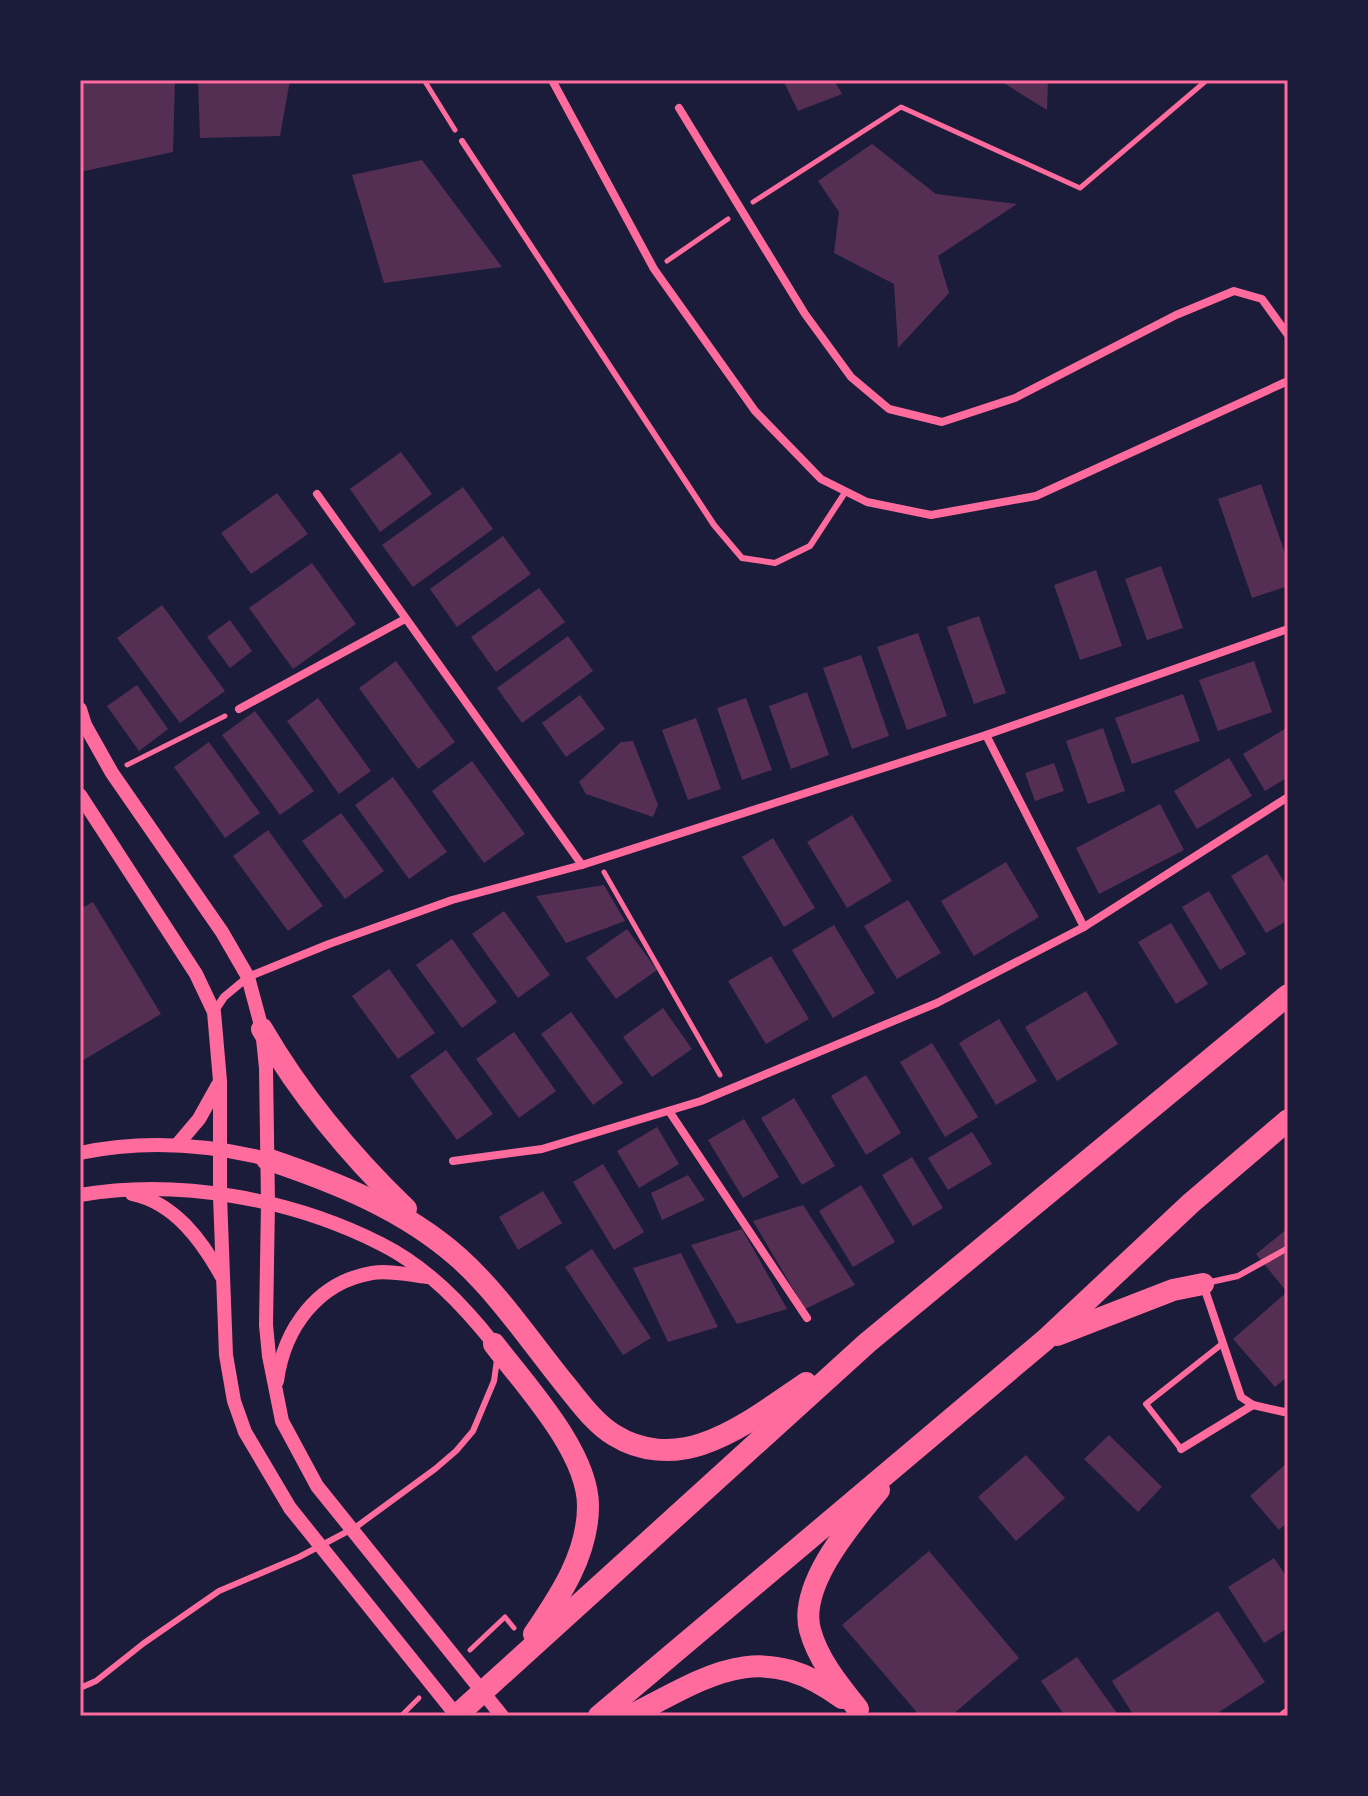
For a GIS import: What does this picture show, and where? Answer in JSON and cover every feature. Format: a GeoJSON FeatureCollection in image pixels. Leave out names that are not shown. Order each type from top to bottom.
{"type":"FeatureCollection","features":[{"type":"Feature","properties":{"kind":"highway"},"geometry":{"type":"LineString","coordinates":[[456,1716],[867,1343],[1288,995]]}},
{"type":"Feature","properties":{"kind":"highway"},"geometry":{"type":"LineString","coordinates":[[262,1029],[286,1069],[358,1162],[441,1244]]}},
{"type":"Feature","properties":{"kind":"highway"},"geometry":{"type":"LineString","coordinates":[[599,1716],[1045,1340],[1191,1203],[1288,1120]]}},
{"type":"Feature","properties":{"kind":"highway"},"geometry":{"type":"LineString","coordinates":[[267,1159],[369,1198],[418,1226],[460,1259],[494,1295],[591,1416],[614,1435],[644,1448],[671,1451],[700,1444],[737,1429],[867,1343]]}},
{"type":"Feature","properties":{"kind":"highway"},"geometry":{"type":"LineString","coordinates":[[1045,1340],[1173,1290],[1203,1284]]}},
{"type":"Feature","properties":{"kind":"highway"},"geometry":{"type":"LineString","coordinates":[[494,1344],[568,1443],[581,1475],[588,1505],[584,1535],[575,1565],[560,1595],[514,1664]]}},
{"type":"Feature","properties":{"kind":"highway"},"geometry":{"type":"LineString","coordinates":[[861,1713],[819,1654],[809,1627],[809,1601],[814,1584],[855,1522],[877,1493],[932,1434]]}},
{"type":"Feature","properties":{"kind":"highway"},"geometry":{"type":"LineString","coordinates":[[630,1716],[697,1681],[756,1666],[777,1666],[804,1675],[830,1689],[861,1713]]}},
{"type":"Feature","properties":{"kind":"street"},"geometry":{"type":"LineString","coordinates":[[552,80],[654,269],[755,411],[821,479],[867,502],[931,515],[1036,496],[1288,381]]}},
{"type":"Feature","properties":{"kind":"street"},"geometry":{"type":"LineString","coordinates":[[679,108],[805,314],[851,377],[889,409],[942,422],[1015,398],[1176,315],[1234,291],[1262,299],[1288,335]]}},
{"type":"Feature","properties":{"kind":"street"},"geometry":{"type":"LineString","coordinates":[[317,494],[582,865]]}},
{"type":"Feature","properties":{"kind":"street"},"geometry":{"type":"LineString","coordinates":[[239,709],[405,619]]}},
{"type":"Feature","properties":{"kind":"street"},"geometry":{"type":"LineString","coordinates":[[214,1012],[224,997],[248,977],[452,900],[582,865],[986,735],[1288,629]]}},
{"type":"Feature","properties":{"kind":"street"},"geometry":{"type":"LineString","coordinates":[[80,709],[85,725],[112,773],[222,932],[248,977],[262,1029],[268,1203],[266,1325],[282,1421],[317,1486],[502,1716]]}},
{"type":"Feature","properties":{"kind":"street"},"geometry":{"type":"LineString","coordinates":[[986,735],[1084,927]]}},
{"type":"Feature","properties":{"kind":"street"},"geometry":{"type":"LineString","coordinates":[[80,795],[196,974],[214,1012],[220,1081],[220,1196],[226,1355],[234,1401],[245,1432],[290,1508],[456,1716]]}},
{"type":"Feature","properties":{"kind":"street"},"geometry":{"type":"LineString","coordinates":[[453,1161],[542,1149],[669,1111],[729,1090],[937,1003],[1084,927],[1288,797]]}},
{"type":"Feature","properties":{"kind":"street"},"geometry":{"type":"LineString","coordinates":[[177,1145],[199,1119],[220,1081]]}},
{"type":"Feature","properties":{"kind":"street"},"geometry":{"type":"LineString","coordinates":[[669,1111],[807,1318]]}},
{"type":"Feature","properties":{"kind":"street"},"geometry":{"type":"LineString","coordinates":[[80,1153],[138,1145],[177,1145],[219,1149],[267,1159]]}},
{"type":"Feature","properties":{"kind":"street"},"geometry":{"type":"LineString","coordinates":[[112,1190],[139,1195],[161,1205],[192,1231],[224,1280]]}},
{"type":"Feature","properties":{"kind":"street"},"geometry":{"type":"LineString","coordinates":[[80,1195],[112,1190],[159,1190],[220,1196],[268,1203],[334,1224],[383,1245],[431,1277],[468,1310],[494,1344]]}},
{"type":"Feature","properties":{"kind":"street"},"geometry":{"type":"LineString","coordinates":[[275,1393],[288,1337],[304,1311],[325,1292],[350,1278],[374,1272],[431,1277]]}},
{"type":"Feature","properties":{"kind":"street"},"geometry":{"type":"LineString","coordinates":[[1203,1284],[1241,1397],[1253,1405],[1284,1412],[1288,1410]]}},
{"type":"Feature","properties":{"kind":"street"},"geometry":{"type":"LineString","coordinates":[[1181,1449],[1253,1405]]}},
{"type":"Feature","properties":{"kind":"lane"},"geometry":{"type":"LineString","coordinates":[[462,141],[714,525],[742,558],[775,563],[810,546],[846,491]]}},
{"type":"Feature","properties":{"kind":"lane"},"geometry":{"type":"LineString","coordinates":[[1203,1284],[1238,1276],[1288,1248]]}},
{"type":"Feature","properties":{"kind":"lane"},"geometry":{"type":"LineString","coordinates":[[80,1688],[96,1681],[219,1591],[299,1557],[356,1527],[435,1469],[473,1431],[485,1407],[497,1365],[494,1344]]}},
{"type":"Feature","properties":{"kind":"lane"},"geometry":{"type":"LineString","coordinates":[[1181,1449],[1146,1404],[1222,1344]]}},
{"type":"Feature","properties":{"kind":"path"},"geometry":{"type":"LineString","coordinates":[[424,80],[462,141]]}},
{"type":"Feature","properties":{"kind":"path"},"geometry":{"type":"LineString","coordinates":[[654,269],[901,107],[1080,188],[1207,80]]}},
{"type":"Feature","properties":{"kind":"path"},"geometry":{"type":"LineString","coordinates":[[112,773],[239,709]]}},
{"type":"Feature","properties":{"kind":"path"},"geometry":{"type":"LineString","coordinates":[[597,860],[729,1090]]}},
{"type":"Feature","properties":{"kind":"building"},"geometry":{"type":"Polygon","coordinates":[[[80,80],[175,80],[173,152],[80,172],[80,80]]]}},
{"type":"Feature","properties":{"kind":"building"},"geometry":{"type":"Polygon","coordinates":[[[198,80],[290,80],[280,136],[200,138],[198,80]]]}},
{"type":"Feature","properties":{"kind":"building"},"geometry":{"type":"Polygon","coordinates":[[[783,80],[834,80],[842,94],[798,111],[783,80]]]}},
{"type":"Feature","properties":{"kind":"building"},"geometry":{"type":"Polygon","coordinates":[[[999,80],[1048,80],[1047,110],[999,80]]]}},
{"type":"Feature","properties":{"kind":"building"},"geometry":{"type":"Polygon","coordinates":[[[872,144],[936,194],[1017,204],[938,256],[949,293],[898,348],[894,284],[834,253],[839,212],[818,181],[872,144]]]}},
{"type":"Feature","properties":{"kind":"building"},"geometry":{"type":"Polygon","coordinates":[[[422,160],[502,267],[384,283],[352,175],[422,160]]]}},
{"type":"Feature","properties":{"kind":"building"},"geometry":{"type":"Polygon","coordinates":[[[401,452],[432,494],[380,532],[350,489],[401,452]]]}},
{"type":"Feature","properties":{"kind":"building"},"geometry":{"type":"Polygon","coordinates":[[[1261,484],[1288,562],[1288,586],[1252,598],[1218,499],[1261,484]]]}},
{"type":"Feature","properties":{"kind":"building"},"geometry":{"type":"Polygon","coordinates":[[[463,487],[493,529],[413,587],[382,545],[463,487]]]}},
{"type":"Feature","properties":{"kind":"building"},"geometry":{"type":"Polygon","coordinates":[[[277,493],[308,534],[251,574],[221,533],[277,493]]]}},
{"type":"Feature","properties":{"kind":"building"},"geometry":{"type":"Polygon","coordinates":[[[503,536],[531,574],[457,627],[430,589],[503,536]]]}},
{"type":"Feature","properties":{"kind":"building"},"geometry":{"type":"Polygon","coordinates":[[[312,563],[356,624],[293,669],[249,608],[312,563]]]}},
{"type":"Feature","properties":{"kind":"building"},"geometry":{"type":"Polygon","coordinates":[[[1161,566],[1183,628],[1147,640],[1125,579],[1161,566]]]}},
{"type":"Feature","properties":{"kind":"building"},"geometry":{"type":"Polygon","coordinates":[[[1096,570],[1122,646],[1080,660],[1054,585],[1096,570]]]}},
{"type":"Feature","properties":{"kind":"building"},"geometry":{"type":"Polygon","coordinates":[[[539,588],[565,622],[496,672],[471,637],[539,588]]]}},
{"type":"Feature","properties":{"kind":"building"},"geometry":{"type":"Polygon","coordinates":[[[162,605],[225,691],[180,723],[117,638],[162,605]]]}},
{"type":"Feature","properties":{"kind":"building"},"geometry":{"type":"Polygon","coordinates":[[[979,616],[1006,693],[974,704],[947,627],[979,616]]]}},
{"type":"Feature","properties":{"kind":"building"},"geometry":{"type":"Polygon","coordinates":[[[230,620],[252,651],[230,668],[207,637],[230,620]]]}},
{"type":"Feature","properties":{"kind":"building"},"geometry":{"type":"Polygon","coordinates":[[[918,633],[947,716],[907,730],[877,647],[918,633]]]}},
{"type":"Feature","properties":{"kind":"building"},"geometry":{"type":"Polygon","coordinates":[[[568,636],[593,671],[522,723],[497,688],[568,636]]]}},
{"type":"Feature","properties":{"kind":"building"},"geometry":{"type":"Polygon","coordinates":[[[861,655],[889,736],[852,749],[823,668],[861,655]]]}},
{"type":"Feature","properties":{"kind":"building"},"geometry":{"type":"Polygon","coordinates":[[[396,661],[455,742],[418,769],[359,688],[396,661]]]}},
{"type":"Feature","properties":{"kind":"building"},"geometry":{"type":"Polygon","coordinates":[[[1254,661],[1272,712],[1218,731],[1199,680],[1254,661]]]}},
{"type":"Feature","properties":{"kind":"building"},"geometry":{"type":"Polygon","coordinates":[[[137,685],[168,729],[139,751],[107,706],[137,685]]]}},
{"type":"Feature","properties":{"kind":"building"},"geometry":{"type":"Polygon","coordinates":[[[807,692],[829,755],[791,769],[769,706],[807,692]]]}},
{"type":"Feature","properties":{"kind":"building"},"geometry":{"type":"Polygon","coordinates":[[[1183,694],[1200,741],[1132,764],[1115,718],[1183,694]]]}},
{"type":"Feature","properties":{"kind":"building"},"geometry":{"type":"Polygon","coordinates":[[[580,695],[605,729],[566,757],[542,723],[580,695]]]}},
{"type":"Feature","properties":{"kind":"building"},"geometry":{"type":"Polygon","coordinates":[[[318,698],[371,771],[339,794],[287,721],[318,698]]]}},
{"type":"Feature","properties":{"kind":"building"},"geometry":{"type":"Polygon","coordinates":[[[746,698],[772,770],[742,780],[717,708],[746,698]]]}},
{"type":"Feature","properties":{"kind":"building"},"geometry":{"type":"Polygon","coordinates":[[[255,711],[314,791],[280,815],[222,735],[255,711]]]}},
{"type":"Feature","properties":{"kind":"building"},"geometry":{"type":"Polygon","coordinates":[[[696,718],[721,789],[688,800],[662,730],[696,718]]]}},
{"type":"Feature","properties":{"kind":"building"},"geometry":{"type":"Polygon","coordinates":[[[1288,727],[1288,777],[1265,791],[1243,754],[1288,727]]]}},
{"type":"Feature","properties":{"kind":"building"},"geometry":{"type":"Polygon","coordinates":[[[1103,728],[1125,791],[1088,804],[1066,741],[1103,728]]]}},
{"type":"Feature","properties":{"kind":"building"},"geometry":{"type":"Polygon","coordinates":[[[633,741],[658,805],[653,817],[586,794],[579,782],[621,742],[633,741]]]}},
{"type":"Feature","properties":{"kind":"building"},"geometry":{"type":"Polygon","coordinates":[[[209,742],[260,813],[225,838],[174,767],[209,742]]]}},
{"type":"Feature","properties":{"kind":"building"},"geometry":{"type":"Polygon","coordinates":[[[1229,758],[1252,796],[1197,829],[1174,791],[1229,758]]]}},
{"type":"Feature","properties":{"kind":"building"},"geometry":{"type":"Polygon","coordinates":[[[472,761],[525,834],[484,863],[432,791],[472,761]]]}},
{"type":"Feature","properties":{"kind":"building"},"geometry":{"type":"Polygon","coordinates":[[[1054,763],[1064,791],[1035,801],[1025,773],[1054,763]]]}},
{"type":"Feature","properties":{"kind":"building"},"geometry":{"type":"Polygon","coordinates":[[[393,777],[447,852],[409,879],[355,805],[393,777]]]}},
{"type":"Feature","properties":{"kind":"building"},"geometry":{"type":"Polygon","coordinates":[[[1160,804],[1184,850],[1099,894],[1076,848],[1160,804]]]}},
{"type":"Feature","properties":{"kind":"building"},"geometry":{"type":"Polygon","coordinates":[[[341,813],[384,871],[345,899],[302,841],[341,813]]]}},
{"type":"Feature","properties":{"kind":"building"},"geometry":{"type":"Polygon","coordinates":[[[852,815],[892,881],[847,908],[807,842],[852,815]]]}},
{"type":"Feature","properties":{"kind":"building"},"geometry":{"type":"Polygon","coordinates":[[[268,830],[323,906],[288,931],[233,856],[268,830]]]}},
{"type":"Feature","properties":{"kind":"building"},"geometry":{"type":"Polygon","coordinates":[[[773,838],[815,908],[784,927],[742,857],[773,838]]]}},
{"type":"Feature","properties":{"kind":"building"},"geometry":{"type":"Polygon","coordinates":[[[1267,854],[1288,888],[1288,920],[1266,933],[1231,876],[1267,854]]]}},
{"type":"Feature","properties":{"kind":"building"},"geometry":{"type":"Polygon","coordinates":[[[1006,862],[1039,917],[974,956],[941,901],[1006,862]]]}},
{"type":"Feature","properties":{"kind":"building"},"geometry":{"type":"Polygon","coordinates":[[[604,885],[625,921],[566,943],[536,896],[604,885]]]}},
{"type":"Feature","properties":{"kind":"building"},"geometry":{"type":"Polygon","coordinates":[[[1209,891],[1246,954],[1220,970],[1182,907],[1209,891]]]}},
{"type":"Feature","properties":{"kind":"building"},"geometry":{"type":"Polygon","coordinates":[[[908,900],[941,953],[897,979],[864,926],[908,900]]]}},
{"type":"Feature","properties":{"kind":"building"},"geometry":{"type":"Polygon","coordinates":[[[93,902],[161,1014],[80,1062],[80,909],[93,902]]]}},
{"type":"Feature","properties":{"kind":"building"},"geometry":{"type":"Polygon","coordinates":[[[504,911],[550,975],[518,998],[472,934],[504,911]]]}},
{"type":"Feature","properties":{"kind":"building"},"geometry":{"type":"Polygon","coordinates":[[[1171,923],[1208,984],[1176,1004],[1138,942],[1171,923]]]}},
{"type":"Feature","properties":{"kind":"building"},"geometry":{"type":"Polygon","coordinates":[[[834,925],[875,993],[833,1018],[792,950],[834,925]]]}},
{"type":"Feature","properties":{"kind":"building"},"geometry":{"type":"Polygon","coordinates":[[[627,929],[657,970],[616,999],[586,958],[627,929]]]}},
{"type":"Feature","properties":{"kind":"building"},"geometry":{"type":"Polygon","coordinates":[[[452,939],[497,1002],[462,1028],[416,965],[452,939]]]}},
{"type":"Feature","properties":{"kind":"building"},"geometry":{"type":"Polygon","coordinates":[[[771,956],[809,1019],[766,1044],[728,981],[771,956]]]}},
{"type":"Feature","properties":{"kind":"building"},"geometry":{"type":"Polygon","coordinates":[[[389,969],[435,1033],[398,1059],[352,996],[389,969]]]}},
{"type":"Feature","properties":{"kind":"building"},"geometry":{"type":"Polygon","coordinates":[[[1086,991],[1118,1044],[1057,1081],[1025,1027],[1086,991]]]}},
{"type":"Feature","properties":{"kind":"building"},"geometry":{"type":"Polygon","coordinates":[[[663,1008],[692,1049],[652,1077],[623,1037],[663,1008]]]}},
{"type":"Feature","properties":{"kind":"building"},"geometry":{"type":"Polygon","coordinates":[[[571,1012],[623,1083],[593,1105],[541,1034],[571,1012]]]}},
{"type":"Feature","properties":{"kind":"building"},"geometry":{"type":"Polygon","coordinates":[[[999,1019],[1037,1081],[996,1105],[959,1043],[999,1019]]]}},
{"type":"Feature","properties":{"kind":"building"},"geometry":{"type":"Polygon","coordinates":[[[514,1032],[556,1091],[519,1118],[476,1059],[514,1032]]]}},
{"type":"Feature","properties":{"kind":"building"},"geometry":{"type":"Polygon","coordinates":[[[932,1043],[978,1117],[945,1137],[900,1062],[932,1043]]]}},
{"type":"Feature","properties":{"kind":"building"},"geometry":{"type":"Polygon","coordinates":[[[446,1050],[493,1114],[457,1140],[410,1076],[446,1050]]]}},
{"type":"Feature","properties":{"kind":"building"},"geometry":{"type":"Polygon","coordinates":[[[866,1075],[901,1133],[866,1155],[831,1096],[866,1075]]]}},
{"type":"Feature","properties":{"kind":"building"},"geometry":{"type":"Polygon","coordinates":[[[794,1098],[835,1166],[802,1185],[761,1118],[794,1098]]]}},
{"type":"Feature","properties":{"kind":"building"},"geometry":{"type":"Polygon","coordinates":[[[744,1119],[779,1177],[743,1198],[708,1140],[744,1119]]]}},
{"type":"Feature","properties":{"kind":"building"},"geometry":{"type":"Polygon","coordinates":[[[657,1127],[679,1164],[639,1188],[617,1151],[657,1127]]]}},
{"type":"Feature","properties":{"kind":"building"},"geometry":{"type":"Polygon","coordinates":[[[972,1132],[992,1164],[948,1190],[928,1158],[972,1132]]]}},
{"type":"Feature","properties":{"kind":"building"},"geometry":{"type":"Polygon","coordinates":[[[912,1157],[943,1208],[913,1226],[882,1175],[912,1157]]]}},
{"type":"Feature","properties":{"kind":"building"},"geometry":{"type":"Polygon","coordinates":[[[603,1164],[644,1232],[614,1250],[573,1182],[603,1164]]]}},
{"type":"Feature","properties":{"kind":"building"},"geometry":{"type":"Polygon","coordinates":[[[688,1175],[705,1200],[662,1220],[651,1193],[688,1175]]]}},
{"type":"Feature","properties":{"kind":"building"},"geometry":{"type":"Polygon","coordinates":[[[861,1185],[895,1242],[853,1267],[819,1211],[861,1185]]]}},
{"type":"Feature","properties":{"kind":"building"},"geometry":{"type":"Polygon","coordinates":[[[543,1191],[562,1223],[518,1250],[499,1217],[543,1191]]]}},
{"type":"Feature","properties":{"kind":"building"},"geometry":{"type":"Polygon","coordinates":[[[803,1205],[855,1285],[805,1309],[753,1221],[803,1205]]]}},
{"type":"Feature","properties":{"kind":"building"},"geometry":{"type":"Polygon","coordinates":[[[1288,1228],[1288,1376],[1275,1387],[1233,1339],[1287,1292],[1256,1254],[1288,1228]]]}},
{"type":"Feature","properties":{"kind":"building"},"geometry":{"type":"Polygon","coordinates":[[[742,1229],[787,1309],[737,1324],[691,1245],[742,1229]]]}},
{"type":"Feature","properties":{"kind":"building"},"geometry":{"type":"Polygon","coordinates":[[[592,1249],[651,1338],[623,1355],[565,1267],[592,1249]]]}},
{"type":"Feature","properties":{"kind":"building"},"geometry":{"type":"Polygon","coordinates":[[[681,1253],[718,1327],[668,1342],[633,1268],[681,1253]]]}},
{"type":"Feature","properties":{"kind":"building"},"geometry":{"type":"Polygon","coordinates":[[[1109,1435],[1162,1487],[1138,1512],[1084,1459],[1109,1435]]]}},
{"type":"Feature","properties":{"kind":"building"},"geometry":{"type":"Polygon","coordinates":[[[1026,1455],[1065,1498],[1016,1541],[978,1497],[1026,1455]]]}},
{"type":"Feature","properties":{"kind":"building"},"geometry":{"type":"Polygon","coordinates":[[[1288,1462],[1288,1522],[1279,1530],[1250,1496],[1288,1462]]]}},
{"type":"Feature","properties":{"kind":"building"},"geometry":{"type":"Polygon","coordinates":[[[929,1551],[1019,1658],[951,1716],[920,1716],[842,1625],[929,1551]]]}},
{"type":"Feature","properties":{"kind":"building"},"geometry":{"type":"Polygon","coordinates":[[[1274,1558],[1288,1579],[1288,1628],[1264,1643],[1228,1587],[1274,1558]]]}},
{"type":"Feature","properties":{"kind":"building"},"geometry":{"type":"Polygon","coordinates":[[[1218,1611],[1265,1682],[1213,1716],[1134,1716],[1112,1681],[1218,1611]]]}},
{"type":"Feature","properties":{"kind":"building"},"geometry":{"type":"Polygon","coordinates":[[[1077,1657],[1119,1716],[1065,1716],[1041,1681],[1077,1657]]]}}]}
